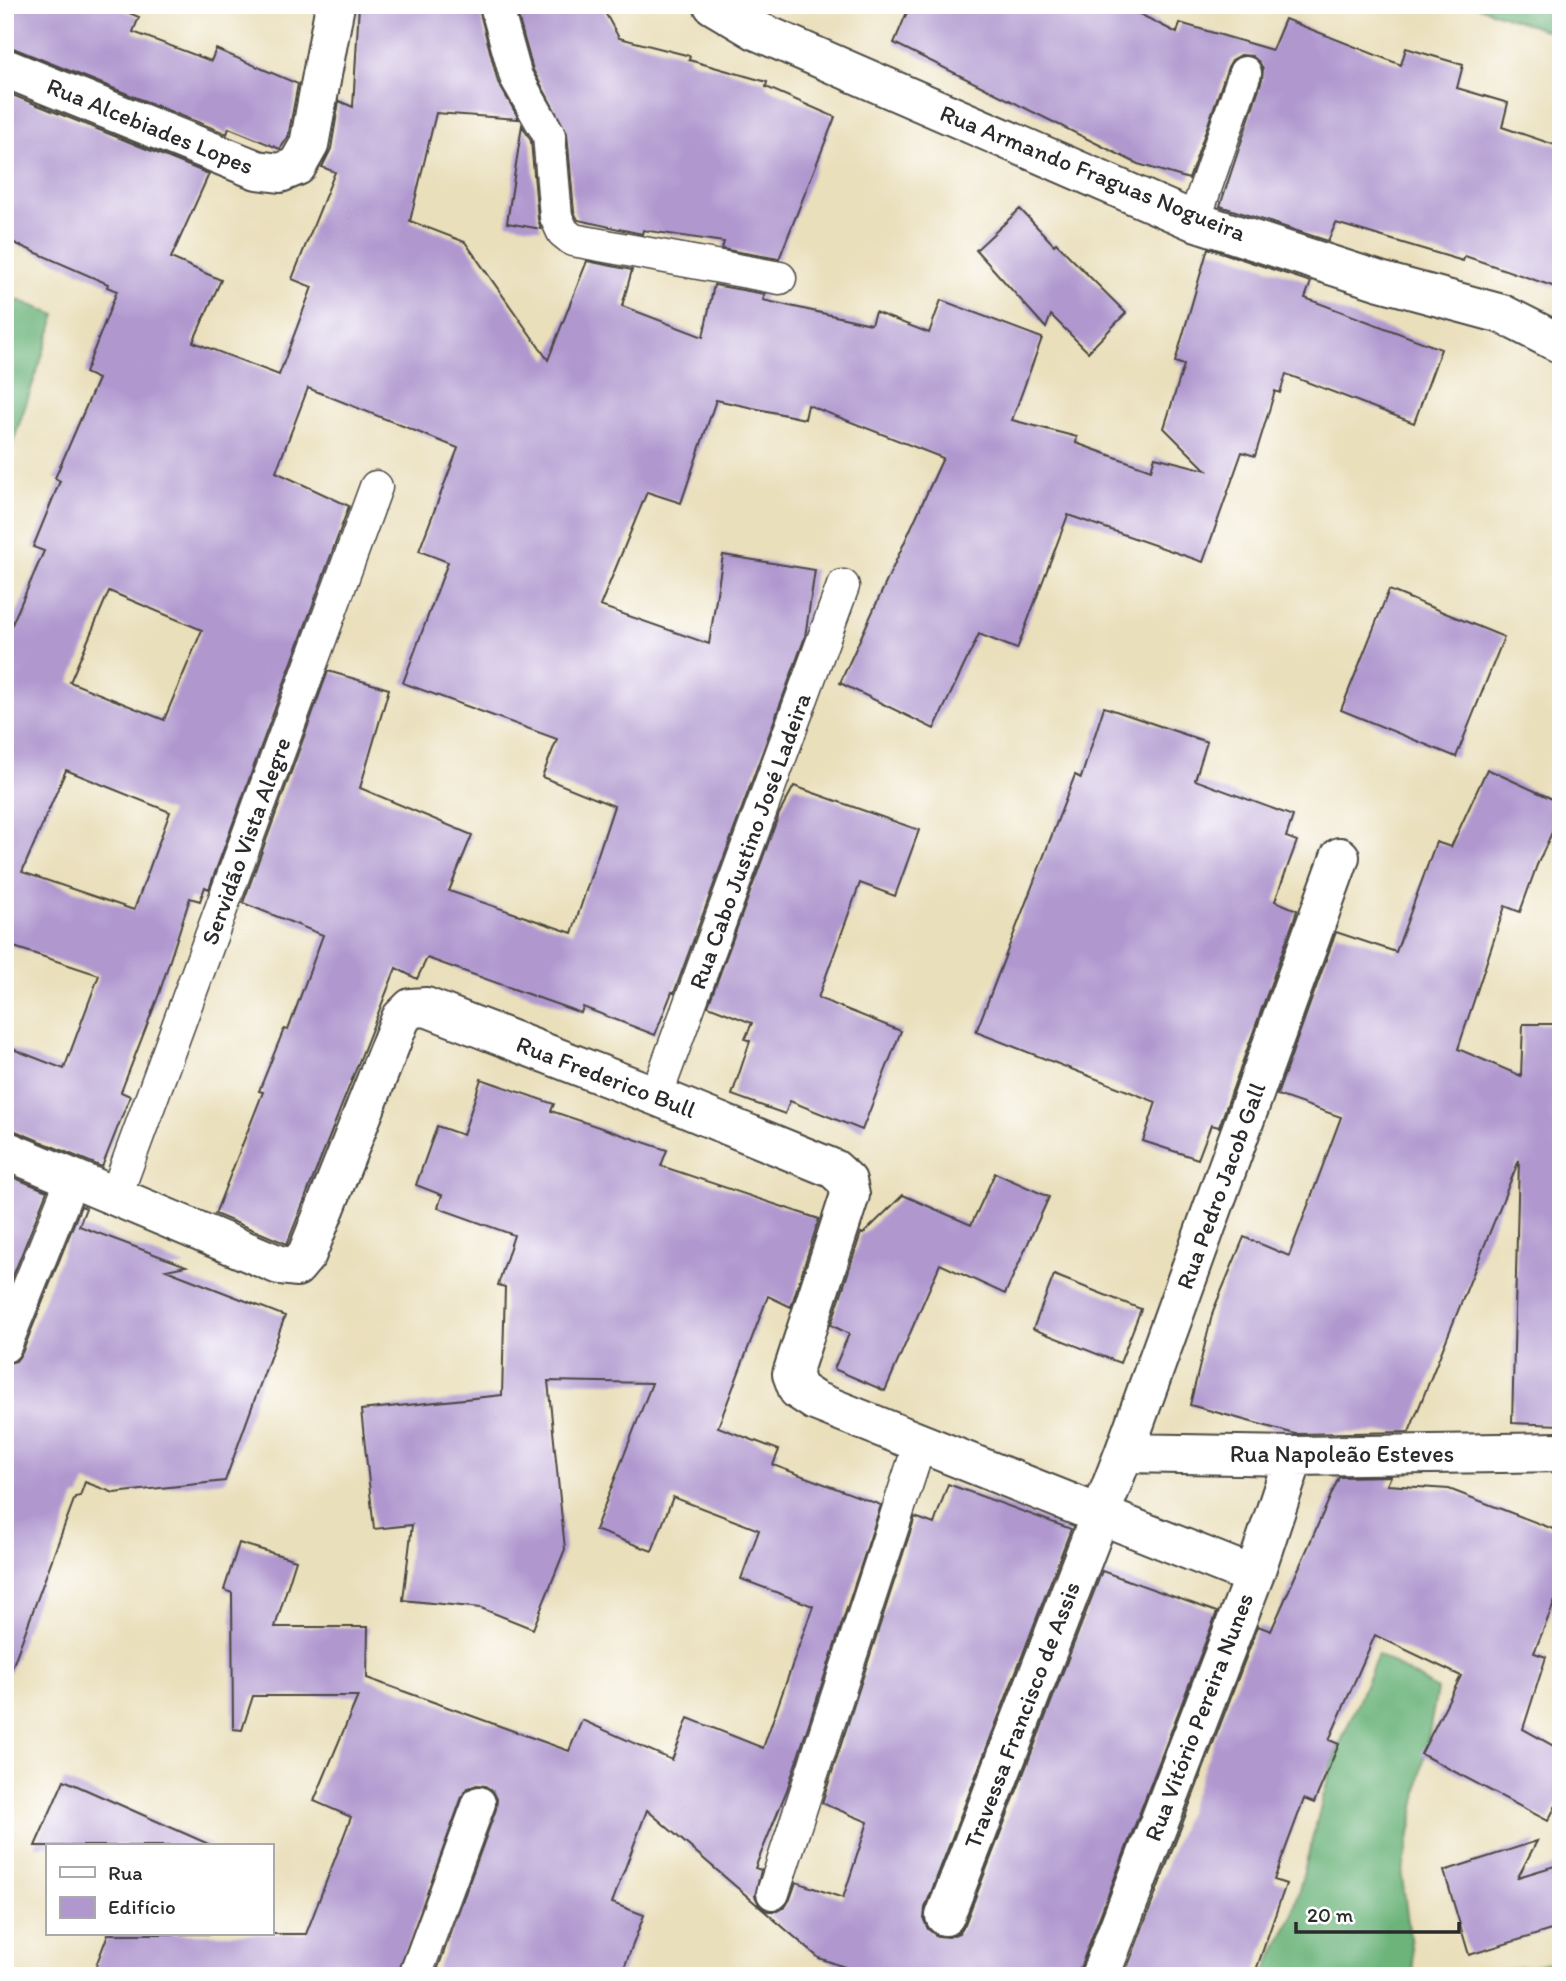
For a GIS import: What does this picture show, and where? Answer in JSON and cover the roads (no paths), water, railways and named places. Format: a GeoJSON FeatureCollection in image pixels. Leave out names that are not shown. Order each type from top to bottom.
{"type":"FeatureCollection","features":[{"type":"Feature","properties":{"kind":"street","name":"Rua Alcebiades Lopes"},"geometry":{"type":"LineString","coordinates":[[5,68],[257,170],[279,173],[297,166],[309,145],[335,5]]}},
{"type":"Feature","properties":{"kind":"street","name":"Rua Armando Fraguas Nogueira"},"geometry":{"type":"LineString","coordinates":[[713,5],[755,30],[1194,220],[1380,281],[1502,314],[1561,344]]}},
{"type":"Feature","properties":{"kind":"street","name":"Rua Pedro Jacob Gall"},"geometry":{"type":"LineString","coordinates":[[1099,1514],[1124,1453],[1340,857]]}},
{"type":"Feature","properties":{"kind":"street","name":"Rua Frederico Bull"},"geometry":{"type":"LineString","coordinates":[[5,1150],[279,1265],[296,1267],[307,1254],[401,1018],[411,1007],[426,1007],[656,1096],[834,1169],[847,1181],[850,1195],[792,1374],[798,1390],[814,1401],[1254,1576]]}},
{"type":"Feature","properties":{"kind":"street","name":"Rua Napoleão Esteves"},"geometry":{"type":"LineString","coordinates":[[1124,1453],[1294,1455],[1561,1452]]}},
{"type":"Feature","properties":{"kind":"street","name":"Rua Vitório Pereira Nunes"},"geometry":{"type":"LineString","coordinates":[[1100,1976],[1254,1576],[1294,1455]]}},
{"type":"Feature","properties":{"kind":"street","name":"Travessa Francisco de Assis"},"geometry":{"type":"LineString","coordinates":[[945,1916],[1099,1514]]}},
{"type":"Feature","properties":{"kind":"lane"},"geometry":{"type":"LineString","coordinates":[[496,5],[516,77],[549,135],[556,217],[563,232],[573,240],[780,278]]}},
{"type":"Feature","properties":{"kind":"lane"},"geometry":{"type":"LineString","coordinates":[[1194,220],[1245,73]]}},
{"type":"Feature","properties":{"kind":"lane","name":"Servidão Vista Alegre"},"geometry":{"type":"LineString","coordinates":[[116,1195],[376,487]]}},
{"type":"Feature","properties":{"kind":"lane","name":"Rua Cabo Justino José Ladeira"},"geometry":{"type":"LineString","coordinates":[[656,1096],[843,586]]}},
{"type":"Feature","properties":{"kind":"lane"},"geometry":{"type":"LineString","coordinates":[[5,1346],[72,1179]]}},
{"type":"Feature","properties":{"kind":"lane"},"geometry":{"type":"LineString","coordinates":[[773,1893],[920,1443]]}},
{"type":"Feature","properties":{"kind":"lane"},"geometry":{"type":"LineString","coordinates":[[415,1976],[480,1803]]}}]}
